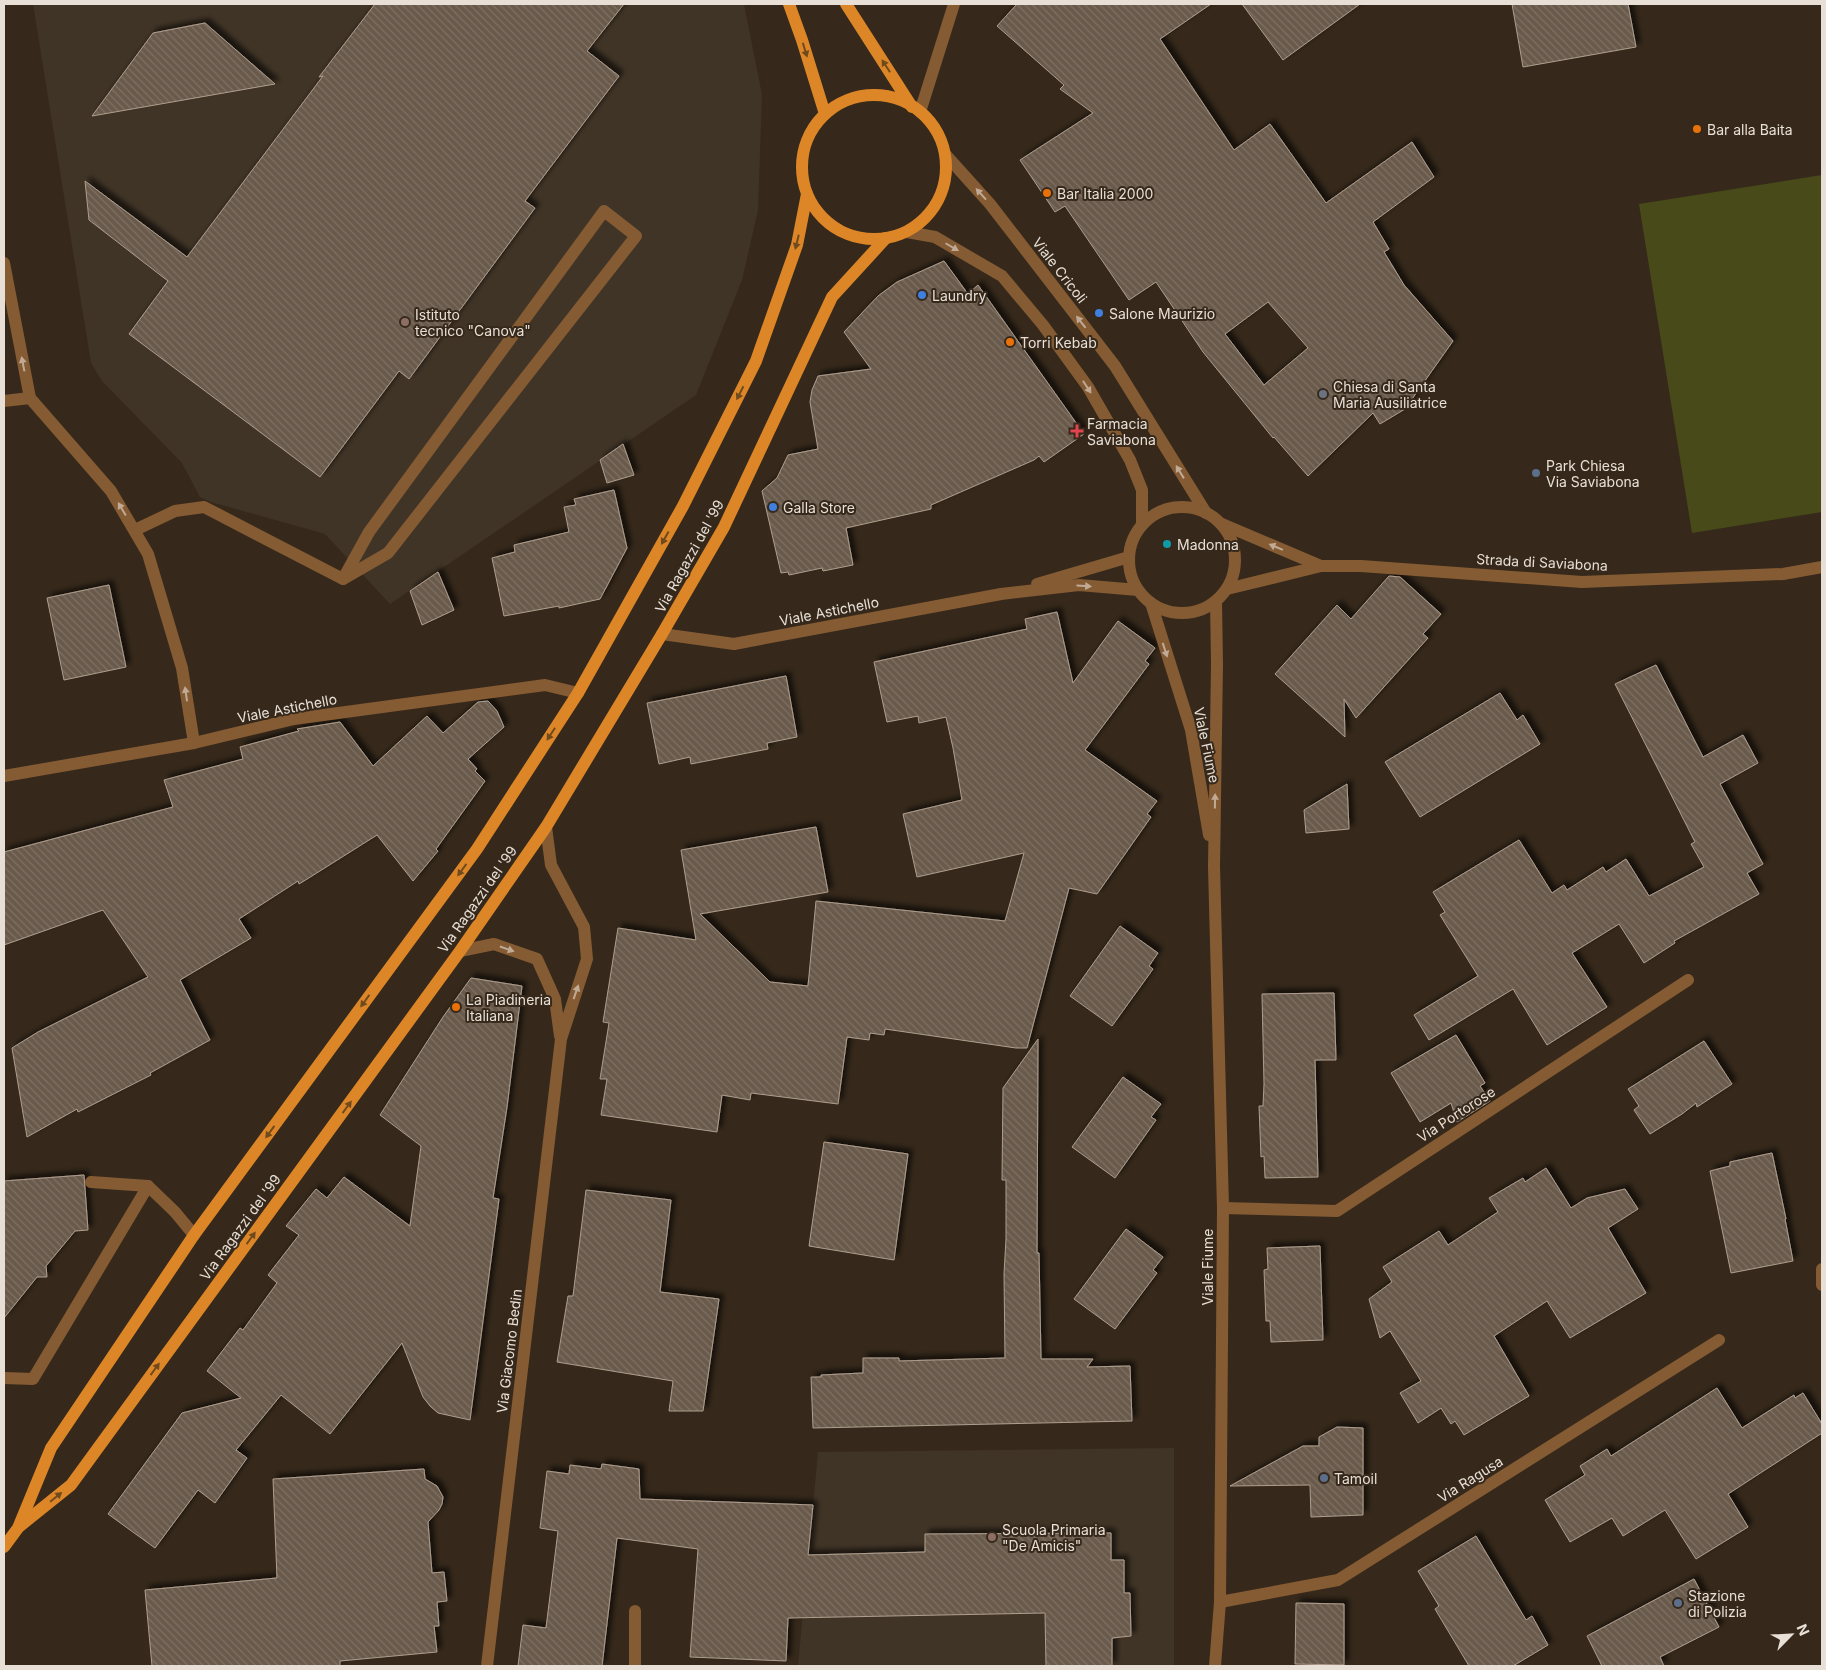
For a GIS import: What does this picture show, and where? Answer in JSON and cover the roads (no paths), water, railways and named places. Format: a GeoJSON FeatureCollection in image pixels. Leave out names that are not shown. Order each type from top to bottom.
{"type":"FeatureCollection","features":[{"type":"Feature","properties":{"kind":"main road"},"geometry":{"type":"LineString","coordinates":[[789,4],[825,114]]}},
{"type":"Feature","properties":{"kind":"main road","name":"Viale Cricoli"},"geometry":{"type":"LineString","coordinates":[[846,4],[916,109],[931,124],[940,138],[945,154],[945,177],[938,199],[925,218],[907,232],[886,238],[862,238],[839,230],[819,215],[807,194],[802,173],[804,151],[812,131],[825,114],[845,101],[867,96],[891,97],[916,109]]}},
{"type":"Feature","properties":{"kind":"main road","name":"Via Ragazzi del '99"},"geometry":{"type":"LineString","coordinates":[[4,1547],[18,1528],[51,1448],[194,1235],[477,848],[578,694],[683,506],[756,361],[797,245],[807,194]]}},
{"type":"Feature","properties":{"kind":"main road","name":"Via Ragazzi del '99"},"geometry":{"type":"LineString","coordinates":[[18,1528],[71,1485],[460,951],[546,827],[724,527],[832,297],[886,238]]}},
{"type":"Feature","properties":{"kind":"street"},"geometry":{"type":"LineString","coordinates":[[916,109],[954,4]]}},
{"type":"Feature","properties":{"kind":"street","name":"Viale Cricoli"},"geometry":{"type":"LineString","coordinates":[[945,154],[990,204],[1115,366],[1206,513]]}},
{"type":"Feature","properties":{"kind":"street"},"geometry":{"type":"LineString","coordinates":[[604,211],[636,236],[388,554],[343,579],[369,532],[604,211]]}},
{"type":"Feature","properties":{"kind":"street","name":"Viale Cricoli"},"geometry":{"type":"LineString","coordinates":[[907,232],[935,237],[1002,276],[1043,325],[1088,387],[1130,460],[1142,490],[1142,525]]}},
{"type":"Feature","properties":{"kind":"street"},"geometry":{"type":"LineString","coordinates":[[4,263],[30,398],[112,490],[148,554],[182,668],[194,742]]}},
{"type":"Feature","properties":{"kind":"street"},"geometry":{"type":"LineString","coordinates":[[4,401],[30,398]]}},
{"type":"Feature","properties":{"kind":"street"},"geometry":{"type":"LineString","coordinates":[[135,530],[174,511],[204,507],[343,579]]}},
{"type":"Feature","properties":{"kind":"street"},"geometry":{"type":"LineString","coordinates":[[1172,508],[1190,508],[1206,513],[1220,524],[1231,538],[1235,555],[1234,572],[1227,589],[1216,602],[1201,610],[1183,614],[1166,611],[1151,603],[1138,590],[1131,575],[1129,558],[1133,540],[1142,525],[1156,514],[1172,508]]}},
{"type":"Feature","properties":{"kind":"street","name":"Strada di Saviabona"},"geometry":{"type":"LineString","coordinates":[[1220,524],[1321,566]]}},
{"type":"Feature","properties":{"kind":"street","name":"Viale Astichello"},"geometry":{"type":"LineString","coordinates":[[1001,594],[1129,558]]}},
{"type":"Feature","properties":{"kind":"street","name":"Strada di Saviabona"},"geometry":{"type":"LineString","coordinates":[[1227,589],[1321,566],[1360,566],[1582,582],[1783,574],[1822,567]]}},
{"type":"Feature","properties":{"kind":"street","name":"Viale Astichello"},"geometry":{"type":"LineString","coordinates":[[662,634],[734,644],[1001,594],[1079,585],[1138,590]]}},
{"type":"Feature","properties":{"kind":"street","name":"Viale Fiume"},"geometry":{"type":"LineString","coordinates":[[1215,1666],[1220,1602],[1223,1208],[1214,867],[1216,602]]}},
{"type":"Feature","properties":{"kind":"street","name":"Viale Fiume"},"geometry":{"type":"LineString","coordinates":[[1151,603],[1191,730],[1214,867]]}},
{"type":"Feature","properties":{"kind":"street","name":"Viale Astichello"},"geometry":{"type":"LineString","coordinates":[[4,776],[194,742],[294,719],[545,685],[578,694]]}},
{"type":"Feature","properties":{"kind":"street","name":"Via Giacomo Bedin"},"geometry":{"type":"LineString","coordinates":[[487,1666],[561,1039],[588,960],[584,927],[551,865],[546,827]]}},
{"type":"Feature","properties":{"kind":"street","name":"Via Giacomo Bedin"},"geometry":{"type":"LineString","coordinates":[[460,951],[494,944],[537,959],[556,999],[561,1039]]}},
{"type":"Feature","properties":{"kind":"street","name":"Via Portorose"},"geometry":{"type":"LineString","coordinates":[[1223,1208],[1337,1210],[1688,980]]}},
{"type":"Feature","properties":{"kind":"street"},"geometry":{"type":"LineString","coordinates":[[91,1182],[148,1186],[175,1212],[194,1235]]}},
{"type":"Feature","properties":{"kind":"street"},"geometry":{"type":"LineString","coordinates":[[4,1378],[33,1379],[148,1186]]}},
{"type":"Feature","properties":{"kind":"street"},"geometry":{"type":"LineString","coordinates":[[1822,1269],[1822,1285]]}},
{"type":"Feature","properties":{"kind":"street","name":"Via Ragusa"},"geometry":{"type":"LineString","coordinates":[[1220,1602],[1338,1580],[1719,1340]]}},
{"type":"Feature","properties":{"kind":"street"},"geometry":{"type":"LineString","coordinates":[[635,1611],[635,1666]]}},
{"type":"Feature","properties":{"kind":"place","name":"Bar alla Baita"},"geometry":{"type":"Point","coordinates":[1697,129]}},
{"type":"Feature","properties":{"kind":"place","name":"Bar Italia 2000"},"geometry":{"type":"Point","coordinates":[1047,193]}},
{"type":"Feature","properties":{"kind":"place","name":"Laundry"},"geometry":{"type":"Point","coordinates":[922,295]}},
{"type":"Feature","properties":{"kind":"place","name":"Salone Maurizio"},"geometry":{"type":"Point","coordinates":[1099,313]}},
{"type":"Feature","properties":{"kind":"place","name":"Istituto tecnico \"Canova\""},"geometry":{"type":"Point","coordinates":[405,322]}},
{"type":"Feature","properties":{"kind":"place","name":"Torri Kebab"},"geometry":{"type":"Point","coordinates":[1010,342]}},
{"type":"Feature","properties":{"kind":"place","name":"Chiesa di Santa Maria Ausiliatrice"},"geometry":{"type":"Point","coordinates":[1323,394]}},
{"type":"Feature","properties":{"kind":"place","name":"Farmacia Saviabona"},"geometry":{"type":"Point","coordinates":[1077,431]}},
{"type":"Feature","properties":{"kind":"place","name":"Park Chiesa Via Saviabona"},"geometry":{"type":"Point","coordinates":[1536,473]}},
{"type":"Feature","properties":{"kind":"place","name":"Galla Store"},"geometry":{"type":"Point","coordinates":[773,507]}},
{"type":"Feature","properties":{"kind":"place","name":"Madonna"},"geometry":{"type":"Point","coordinates":[1167,544]}},
{"type":"Feature","properties":{"kind":"place","name":"La Piadineria Italiana"},"geometry":{"type":"Point","coordinates":[456,1007]}},
{"type":"Feature","properties":{"kind":"place","name":"Tamoil"},"geometry":{"type":"Point","coordinates":[1324,1478]}},
{"type":"Feature","properties":{"kind":"place","name":"Scuola Primaria \"De Amicis\""},"geometry":{"type":"Point","coordinates":[992,1537]}},
{"type":"Feature","properties":{"kind":"place","name":"Stazione di Polizia"},"geometry":{"type":"Point","coordinates":[1678,1603]}}]}
